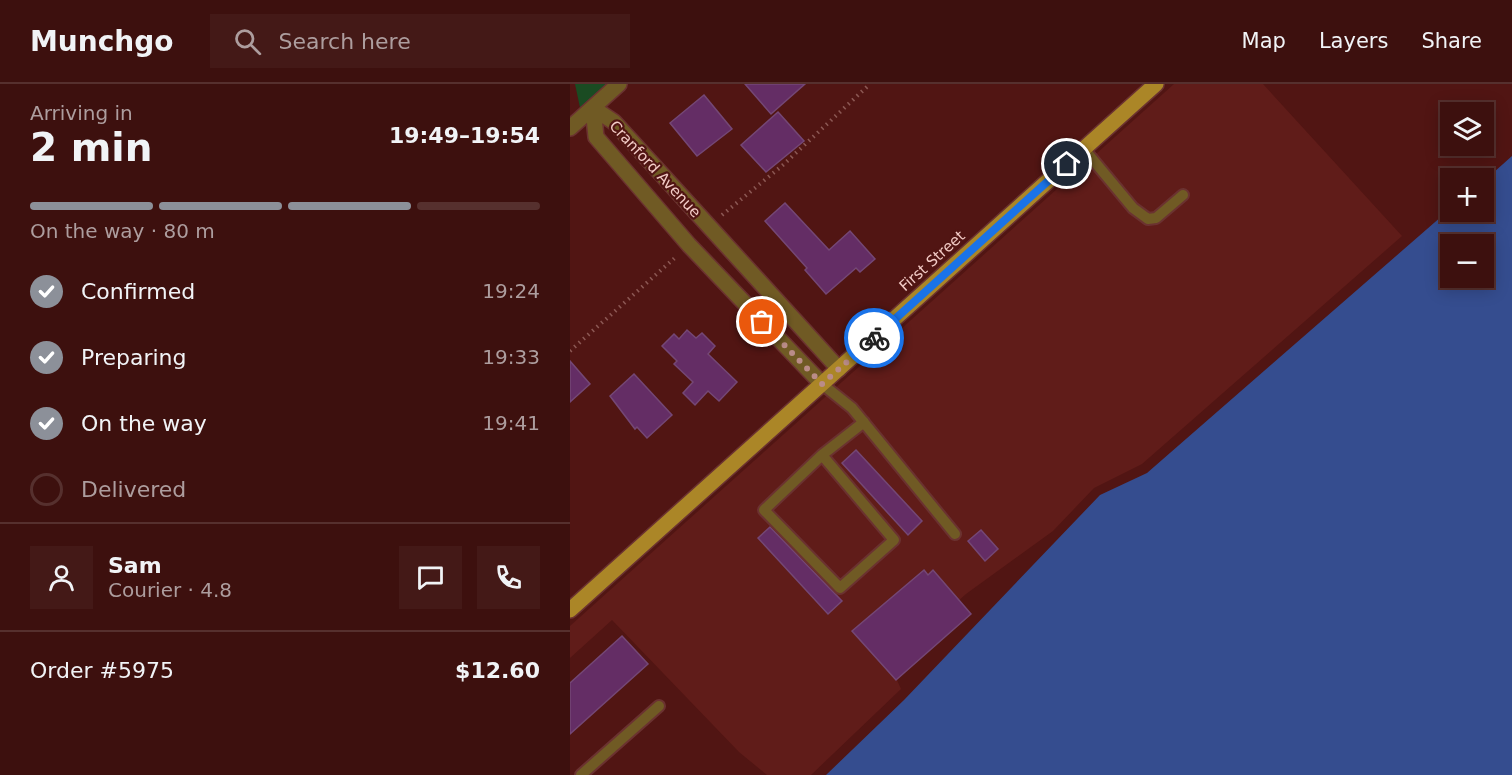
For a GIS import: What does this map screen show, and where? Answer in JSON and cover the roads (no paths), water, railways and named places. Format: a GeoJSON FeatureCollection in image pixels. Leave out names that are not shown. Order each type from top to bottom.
{"type":"FeatureCollection","features":[{"type":"Feature","properties":{"kind":"main road","name":"First Street"},"geometry":{"type":"LineString","coordinates":[[570,610],[1156,84]]}},
{"type":"Feature","properties":{"kind":"street"},"geometry":{"type":"LineString","coordinates":[[570,128],[619,84]]}},
{"type":"Feature","properties":{"kind":"street","name":"Cranford Avenue"},"geometry":{"type":"LineString","coordinates":[[592,108],[614,122],[838,369]]}},
{"type":"Feature","properties":{"kind":"street","name":"Cranford Avenue"},"geometry":{"type":"LineString","coordinates":[[592,108],[596,137],[689,245],[822,384]]}},
{"type":"Feature","properties":{"kind":"lane"},"geometry":{"type":"LineString","coordinates":[[1084,148],[1133,208],[1148,219],[1156,218],[1183,195]]}},
{"type":"Feature","properties":{"kind":"lane"},"geometry":{"type":"LineString","coordinates":[[822,384],[864,422],[955,534]]}},
{"type":"Feature","properties":{"kind":"lane"},"geometry":{"type":"LineString","coordinates":[[822,455],[894,540],[840,588],[764,510],[822,455],[864,422]]}},
{"type":"Feature","properties":{"kind":"lane"},"geometry":{"type":"LineString","coordinates":[[581,775],[659,706]]}},
{"type":"Feature","properties":{"kind":"water"},"geometry":{"type":"Polygon","coordinates":[[[1512,156],[1512,775],[826,775],[904,700],[1100,495],[1147,473],[1440,218],[1440,222],[1494,222],[1494,172],[1512,156]]]}}]}
